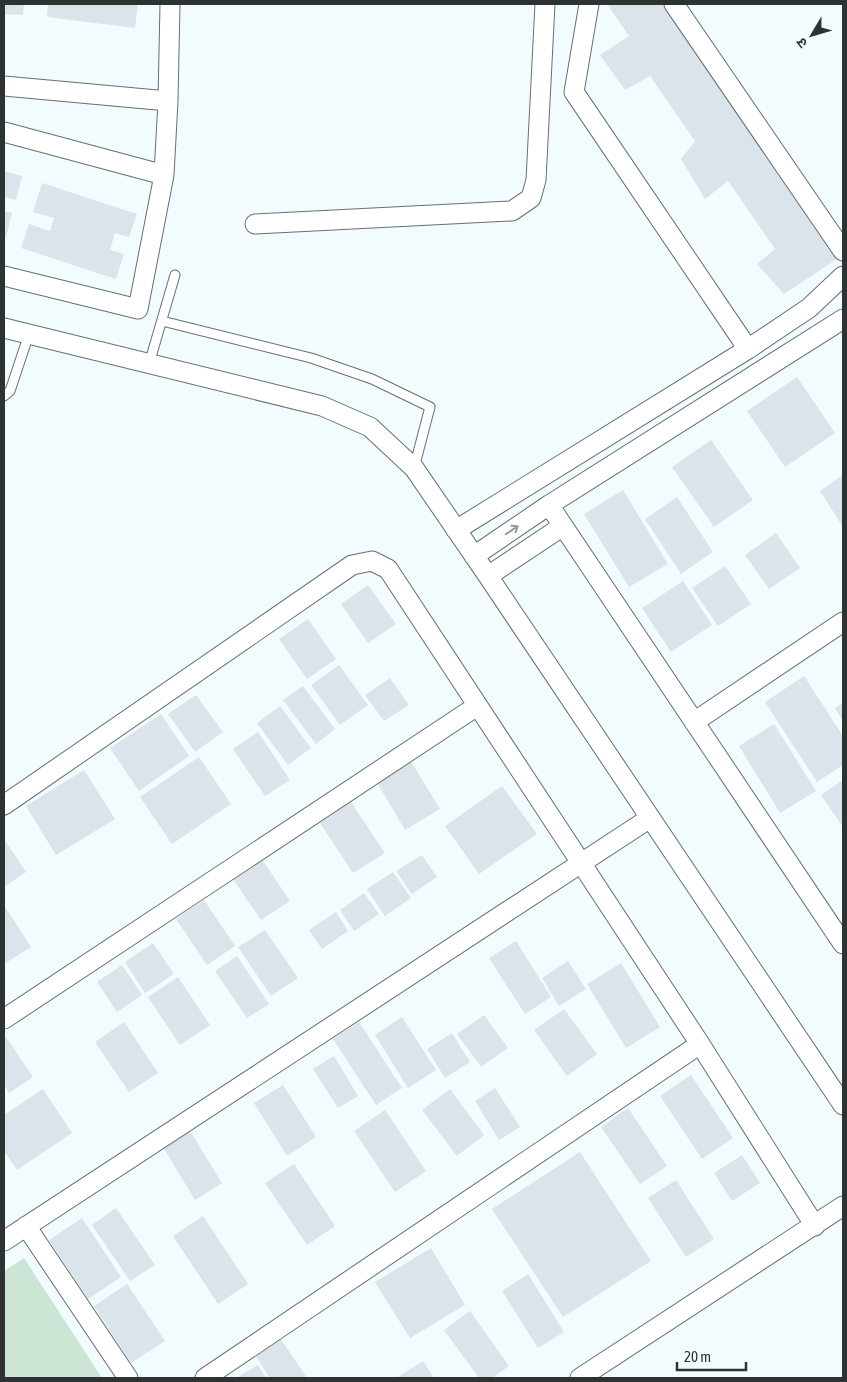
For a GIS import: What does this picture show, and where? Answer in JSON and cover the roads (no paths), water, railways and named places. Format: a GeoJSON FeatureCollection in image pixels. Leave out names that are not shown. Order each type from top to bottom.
{"type":"FeatureCollection","features":[{"type":"Feature","properties":{"kind":"street"},"geometry":{"type":"LineString","coordinates":[[4,276],[138,309],[164,175],[170,4]]}},
{"type":"Feature","properties":{"kind":"street"},"geometry":{"type":"LineString","coordinates":[[255,224],[512,211],[531,198],[536,180],[545,4]]}},
{"type":"Feature","properties":{"kind":"street"},"geometry":{"type":"LineString","coordinates":[[589,4],[574,92],[748,350]]}},
{"type":"Feature","properties":{"kind":"street"},"geometry":{"type":"LineString","coordinates":[[674,4],[843,251]]}},
{"type":"Feature","properties":{"kind":"street"},"geometry":{"type":"LineString","coordinates":[[4,86],[168,101]]}},
{"type":"Feature","properties":{"kind":"street"},"geometry":{"type":"LineString","coordinates":[[4,132],[164,175]]}},
{"type":"Feature","properties":{"kind":"street"},"geometry":{"type":"LineString","coordinates":[[456,530],[748,350],[809,308],[843,276]]}},
{"type":"Feature","properties":{"kind":"street"},"geometry":{"type":"LineString","coordinates":[[474,556],[549,505],[843,319]]}},
{"type":"Feature","properties":{"kind":"street"},"geometry":{"type":"LineString","coordinates":[[4,328],[322,406],[370,428],[414,468],[843,1105]]}},
{"type":"Feature","properties":{"kind":"street"},"geometry":{"type":"LineString","coordinates":[[549,505],[694,722],[841,936]]}},
{"type":"Feature","properties":{"kind":"street"},"geometry":{"type":"LineString","coordinates":[[488,576],[563,526]]}},
{"type":"Feature","properties":{"kind":"street"},"geometry":{"type":"LineString","coordinates":[[4,805],[352,565],[372,561],[388,569],[700,1044],[815,1226]]}},
{"type":"Feature","properties":{"kind":"street"},"geometry":{"type":"LineString","coordinates":[[694,722],[843,622]]}},
{"type":"Feature","properties":{"kind":"street"},"geometry":{"type":"LineString","coordinates":[[4,1019],[477,706]]}},
{"type":"Feature","properties":{"kind":"street"},"geometry":{"type":"LineString","coordinates":[[4,1241],[650,818]]}},
{"type":"Feature","properties":{"kind":"street"},"geometry":{"type":"LineString","coordinates":[[205,1378],[700,1044]]}},
{"type":"Feature","properties":{"kind":"street"},"geometry":{"type":"LineString","coordinates":[[580,1378],[843,1206]]}},
{"type":"Feature","properties":{"kind":"street"},"geometry":{"type":"LineString","coordinates":[[26,1226],[128,1378]]}},
{"type":"Feature","properties":{"kind":"lane"},"geometry":{"type":"LineString","coordinates":[[149,364],[175,275]]}},
{"type":"Feature","properties":{"kind":"lane"},"geometry":{"type":"LineString","coordinates":[[162,321],[311,358],[372,379],[430,407],[414,468]]}},
{"type":"Feature","properties":{"kind":"lane"},"geometry":{"type":"LineString","coordinates":[[4,396],[10,391],[29,334]]}}]}
